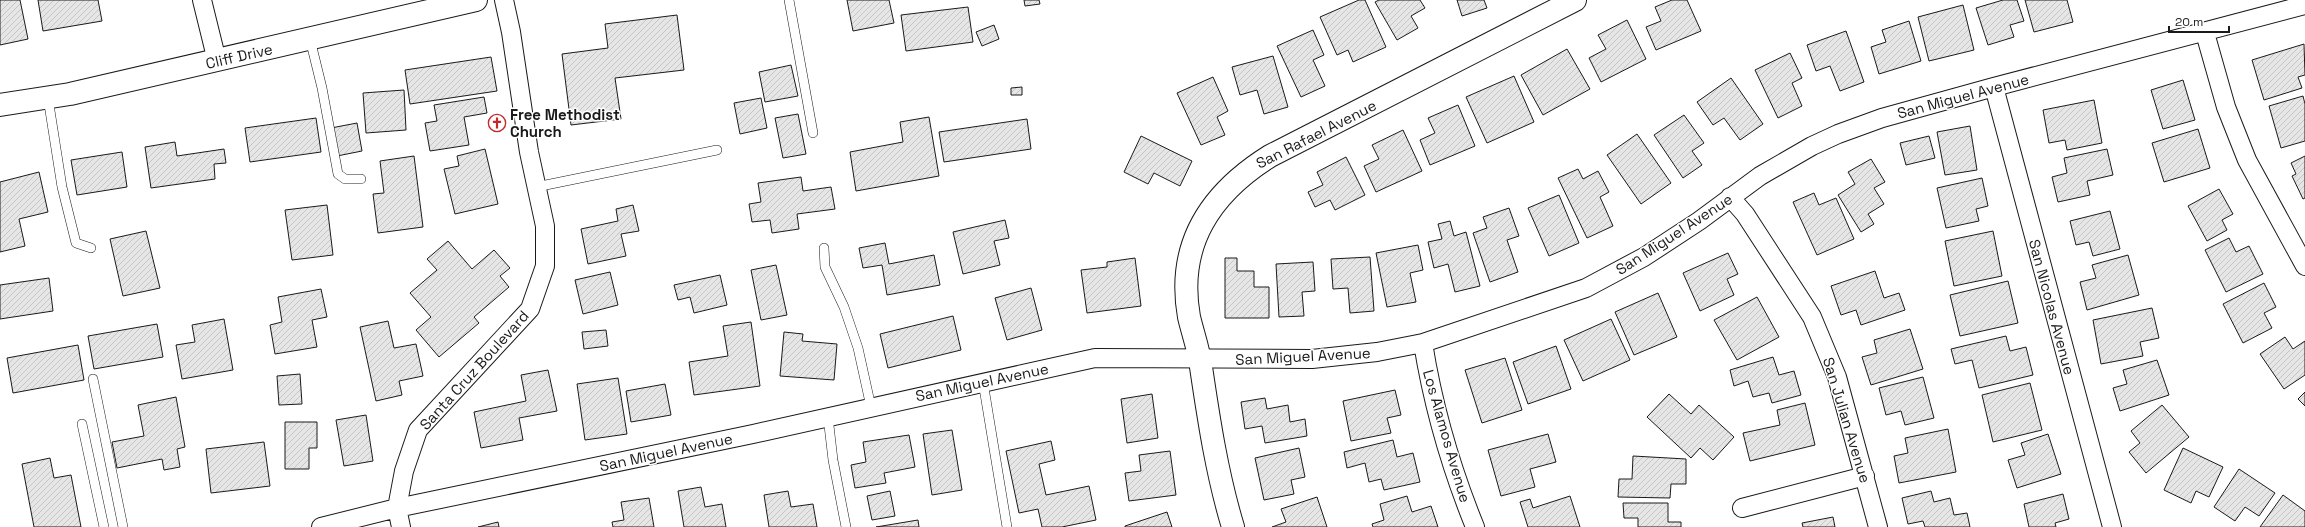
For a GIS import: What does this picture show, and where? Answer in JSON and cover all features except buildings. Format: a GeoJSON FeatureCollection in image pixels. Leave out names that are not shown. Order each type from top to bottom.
{"type":"FeatureCollection","features":[{"type":"Feature","properties":{"kind":"street"},"geometry":{"type":"LineString","coordinates":[[202,0],[217,61]]}},
{"type":"Feature","properties":{"kind":"street","name":"Cliff Drive"},"geometry":{"type":"LineString","coordinates":[[0,105],[48,98],[217,61],[476,0]]}},
{"type":"Feature","properties":{"kind":"street","name":"Santa Cruz Boulevard"},"geometry":{"type":"LineString","coordinates":[[401,527],[397,508],[404,471],[418,430],[530,310],[545,266],[545,226],[536,187],[504,0]]}},
{"type":"Feature","properties":{"kind":"street","name":"San Rafael Avenue"},"geometry":{"type":"LineString","coordinates":[[1233,527],[1213,448],[1200,359],[1189,310],[1186,288],[1189,259],[1202,222],[1214,203],[1230,185],[1270,156],[1575,0]]}},
{"type":"Feature","properties":{"kind":"street","name":"San Miguel Avenue"},"geometry":{"type":"LineString","coordinates":[[320,527],[397,508],[828,417],[1095,358],[1312,359],[1377,352],[1423,343],[1586,288],[1644,256],[1698,221],[1730,197],[1812,146],[1838,134],[1882,118],[1994,87],[2205,33],[2305,5]]}},
{"type":"Feature","properties":{"kind":"street"},"geometry":{"type":"LineString","coordinates":[[2205,33],[2226,107],[2247,160],[2305,266]]}},
{"type":"Feature","properties":{"kind":"street","name":"San Nicolas Avenue"},"geometry":{"type":"LineString","coordinates":[[1994,87],[2112,527]]}},
{"type":"Feature","properties":{"kind":"street","name":"San Julian Avenue"},"geometry":{"type":"LineString","coordinates":[[1730,197],[1745,214],[1812,317],[1837,377],[1878,527]]}},
{"type":"Feature","properties":{"kind":"street","name":"Los Alamos Avenue"},"geometry":{"type":"LineString","coordinates":[[1423,343],[1442,429],[1460,490],[1475,527]]}},
{"type":"Feature","properties":{"kind":"street"},"geometry":{"type":"LineString","coordinates":[[1742,508],[1865,476]]}},
{"type":"Feature","properties":{"kind":"lane"},"geometry":{"type":"LineString","coordinates":[[788,0],[813,133]]}},
{"type":"Feature","properties":{"kind":"lane"},"geometry":{"type":"LineString","coordinates":[[310,39],[322,88],[338,174],[345,179],[361,179]]}},
{"type":"Feature","properties":{"kind":"lane"},"geometry":{"type":"LineString","coordinates":[[48,98],[62,187],[76,243],[92,248]]}},
{"type":"Feature","properties":{"kind":"lane"},"geometry":{"type":"LineString","coordinates":[[536,187],[717,150]]}},
{"type":"Feature","properties":{"kind":"lane"},"geometry":{"type":"LineString","coordinates":[[824,248],[825,267],[844,307],[858,348],[871,407]]}},
{"type":"Feature","properties":{"kind":"lane"},"geometry":{"type":"LineString","coordinates":[[93,379],[122,527]]}},
{"type":"Feature","properties":{"kind":"lane"},"geometry":{"type":"LineString","coordinates":[[984,382],[1007,527]]}},
{"type":"Feature","properties":{"kind":"lane"},"geometry":{"type":"LineString","coordinates":[[828,417],[833,460],[846,527]]}},
{"type":"Feature","properties":{"kind":"lane"},"geometry":{"type":"LineString","coordinates":[[82,424],[104,527]]}},
{"type":"Feature","properties":{"kind":"place","name":"Free Methodist Church"},"geometry":{"type":"Point","coordinates":[497,123]}}]}
